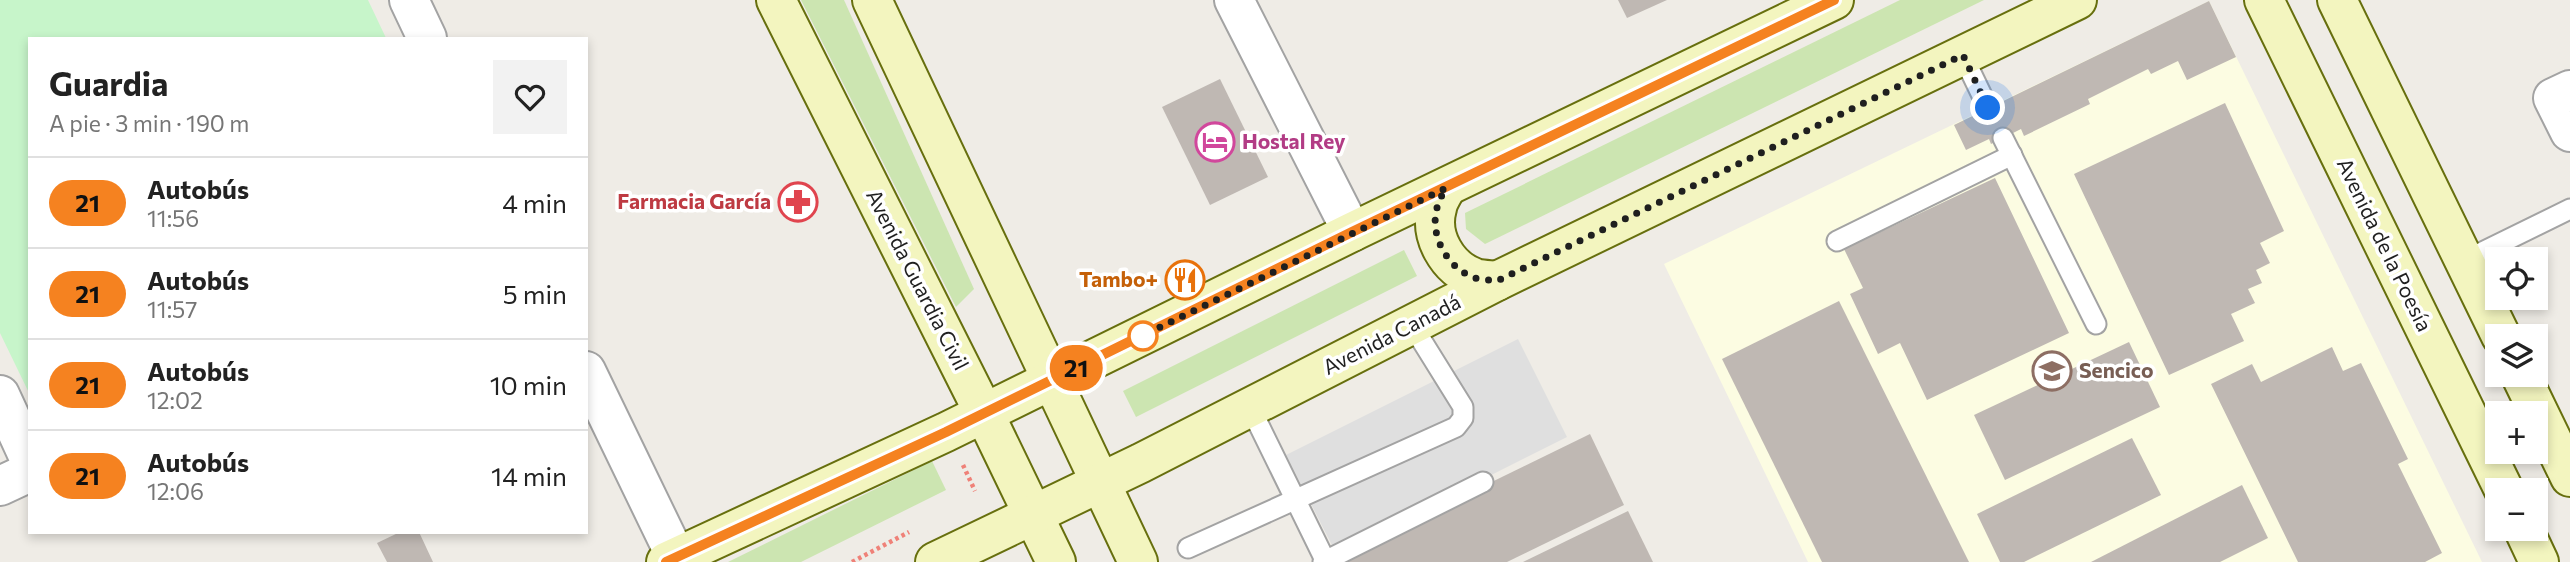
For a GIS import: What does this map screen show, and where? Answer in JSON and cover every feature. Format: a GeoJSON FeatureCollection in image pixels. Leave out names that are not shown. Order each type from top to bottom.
{"type":"FeatureCollection","features":[{"type":"Feature","properties":{"kind":"main road","name":"Avenida Guardia Civil"},"geometry":{"type":"LineString","coordinates":[[776,0],[1056,562]]}},
{"type":"Feature","properties":{"kind":"main road"},"geometry":{"type":"LineString","coordinates":[[873,0],[1138,562]]}},
{"type":"Feature","properties":{"kind":"main road"},"geometry":{"type":"LineString","coordinates":[[671,560],[984,413],[1834,0]]}},
{"type":"Feature","properties":{"kind":"main road","name":"Avenida Canadá"},"geometry":{"type":"LineString","coordinates":[[935,562],[1100,483],[1497,281],[2077,0]]}},
{"type":"Feature","properties":{"kind":"main road","name":"Avenida de la Poesía"},"geometry":{"type":"LineString","coordinates":[[2264,0],[2498,478]]}},
{"type":"Feature","properties":{"kind":"main road"},"geometry":{"type":"LineString","coordinates":[[2337,0],[2495,324]]}},
{"type":"Feature","properties":{"kind":"main road"},"geometry":{"type":"LineString","coordinates":[[1446,188],[1437,208],[1436,230],[1442,251],[1457,268],[1475,278],[1497,281]]}},
{"type":"Feature","properties":{"kind":"main road"},"geometry":{"type":"LineString","coordinates":[[2526,387],[2570,477]]}},
{"type":"Feature","properties":{"kind":"main road"},"geometry":{"type":"LineString","coordinates":[[2528,541],[2539,562]]}},
{"type":"Feature","properties":{"kind":"street"},"geometry":{"type":"LineString","coordinates":[[408,0],[426,37]]}},
{"type":"Feature","properties":{"kind":"street"},"geometry":{"type":"LineString","coordinates":[[1234,0],[1352,232]]}},
{"type":"Feature","properties":{"kind":"street"},"geometry":{"type":"LineString","coordinates":[[2570,90],[2553,98],[2570,132]]}},
{"type":"Feature","properties":{"kind":"street"},"geometry":{"type":"LineString","coordinates":[[588,375],[671,560]]}},
{"type":"Feature","properties":{"kind":"street"},"geometry":{"type":"LineString","coordinates":[[0,395],[28,456]]}},
{"type":"Feature","properties":{"kind":"street"},"geometry":{"type":"LineString","coordinates":[[0,486],[28,473]]}},
{"type":"Feature","properties":{"kind":"lane"},"geometry":{"type":"LineString","coordinates":[[1963,55],[1988,108]]}},
{"type":"Feature","properties":{"kind":"lane"},"geometry":{"type":"LineString","coordinates":[[1837,241],[2007,146],[2096,324]]}},
{"type":"Feature","properties":{"kind":"lane"},"geometry":{"type":"LineString","coordinates":[[2464,261],[2570,209]]}},
{"type":"Feature","properties":{"kind":"lane"},"geometry":{"type":"LineString","coordinates":[[1188,548],[1456,427],[1463,418],[1463,407],[1412,325]]}},
{"type":"Feature","properties":{"kind":"lane"},"geometry":{"type":"LineString","coordinates":[[1250,407],[1324,562],[1483,482]]}},
{"type":"Feature","properties":{"kind":"path"},"geometry":{"type":"LineString","coordinates":[[961,461],[975,491]]}},
{"type":"Feature","properties":{"kind":"shaded area","name":"Sencico"},"geometry":{"type":"Polygon","coordinates":[[[2209,1],[2482,562],[1808,562],[1664,264],[2209,1]]]}},
{"type":"Feature","properties":{"kind":"shaded area"},"geometry":{"type":"Polygon","coordinates":[[[1518,339],[1567,437],[1336,553],[1286,455],[1518,339]]]}},
{"type":"Feature","properties":{"kind":"green space"},"geometry":{"type":"Polygon","coordinates":[[[0,0],[368,0],[386,37],[28,37],[28,391],[0,333],[0,0]]]}},
{"type":"Feature","properties":{"kind":"green space"},"geometry":{"type":"Polygon","coordinates":[[[801,0],[844,0],[974,289],[956,307],[801,0]]]}},
{"type":"Feature","properties":{"kind":"green space"},"geometry":{"type":"Polygon","coordinates":[[[1900,0],[1984,0],[1485,244],[1466,229],[1465,213],[1900,0]]]}},
{"type":"Feature","properties":{"kind":"green space"},"geometry":{"type":"Polygon","coordinates":[[[1404,250],[1417,276],[1136,417],[1123,391],[1404,250]]]}},
{"type":"Feature","properties":{"kind":"green space"},"geometry":{"type":"Polygon","coordinates":[[[932,461],[946,490],[801,562],[728,562],[932,461]]]}},
{"type":"Feature","properties":{"kind":"building"},"geometry":{"type":"Polygon","coordinates":[[[1618,0],[1667,0],[1627,18],[1618,0]]]}},
{"type":"Feature","properties":{"kind":"building"},"geometry":{"type":"Polygon","coordinates":[[[2209,1],[2236,57],[2187,80],[2178,61],[2151,74],[2148,69],[2088,99],[2090,104],[2024,136],[2021,129],[1991,144],[1989,139],[1966,150],[1954,125],[2209,1]]]}},
{"type":"Feature","properties":{"kind":"building","name":"Hostal Rey"},"geometry":{"type":"Polygon","coordinates":[[[1220,79],[1268,177],[1210,205],[1162,107],[1220,79]]]}},
{"type":"Feature","properties":{"kind":"building"},"geometry":{"type":"Polygon","coordinates":[[[2225,103],[2284,231],[2260,243],[2270,263],[2256,270],[2262,283],[2248,289],[2255,303],[2231,314],[2244,341],[2169,375],[2074,174],[2225,103]]]}},
{"type":"Feature","properties":{"kind":"building"},"geometry":{"type":"Polygon","coordinates":[[[1995,178],[2069,333],[1927,400],[1900,343],[1878,354],[1850,294],[1863,288],[1844,249],[1995,178]]]}},
{"type":"Feature","properties":{"kind":"building"},"geometry":{"type":"Polygon","coordinates":[[[1839,301],[1969,562],[1822,562],[1722,359],[1839,301]]]}},
{"type":"Feature","properties":{"kind":"building"},"geometry":{"type":"Polygon","coordinates":[[[2129,342],[2160,407],[2005,480],[1974,415],[2129,342]]]}},
{"type":"Feature","properties":{"kind":"building"},"geometry":{"type":"Polygon","coordinates":[[[2332,347],[2343,371],[2361,363],[2408,459],[2398,464],[2442,553],[2425,562],[2298,562],[2211,384],[2252,364],[2261,382],[2332,347]]]}},
{"type":"Feature","properties":{"kind":"building"},"geometry":{"type":"Polygon","coordinates":[[[1590,434],[1624,505],[1507,562],[1341,562],[1338,557],[1590,434]]]}},
{"type":"Feature","properties":{"kind":"building"},"geometry":{"type":"Polygon","coordinates":[[[2132,438],[2161,495],[2024,562],[2000,562],[1977,514],[2132,438]]]}},
{"type":"Feature","properties":{"kind":"building"},"geometry":{"type":"Polygon","coordinates":[[[2242,485],[2268,538],[2220,562],[2091,562],[2242,485]]]}},
{"type":"Feature","properties":{"kind":"building"},"geometry":{"type":"Polygon","coordinates":[[[1628,511],[1653,562],[1523,562],[1628,511]]]}},
{"type":"Feature","properties":{"kind":"building"},"geometry":{"type":"Polygon","coordinates":[[[396,534],[420,534],[433,562],[387,562],[377,543],[396,534]]]}},
{"type":"Feature","properties":{"kind":"bus line","name":"21"},"geometry":{"type":"LineString","coordinates":[[666,562],[946,432],[1352,232],[1834,0]]}},
{"type":"Feature","properties":{"kind":"place","name":"Hostal Rey"},"geometry":{"type":"Point","coordinates":[1215,142]}},
{"type":"Feature","properties":{"kind":"place","name":"Farmacia García"},"geometry":{"type":"Point","coordinates":[798,202]}},
{"type":"Feature","properties":{"kind":"place","name":"Tambo+"},"geometry":{"type":"Point","coordinates":[1185,280]}},
{"type":"Feature","properties":{"kind":"place","name":"Sencico"},"geometry":{"type":"Point","coordinates":[2052,371]}},
{"type":"Feature","properties":{"kind":"route"},"geometry":{"type":"LineString","coordinates":[[1143,336],[1140,337],[1446,188],[1437,208],[1436,230],[1442,251],[1457,268],[1475,278],[1497,281],[1963,55],[1988,108]]}}]}
